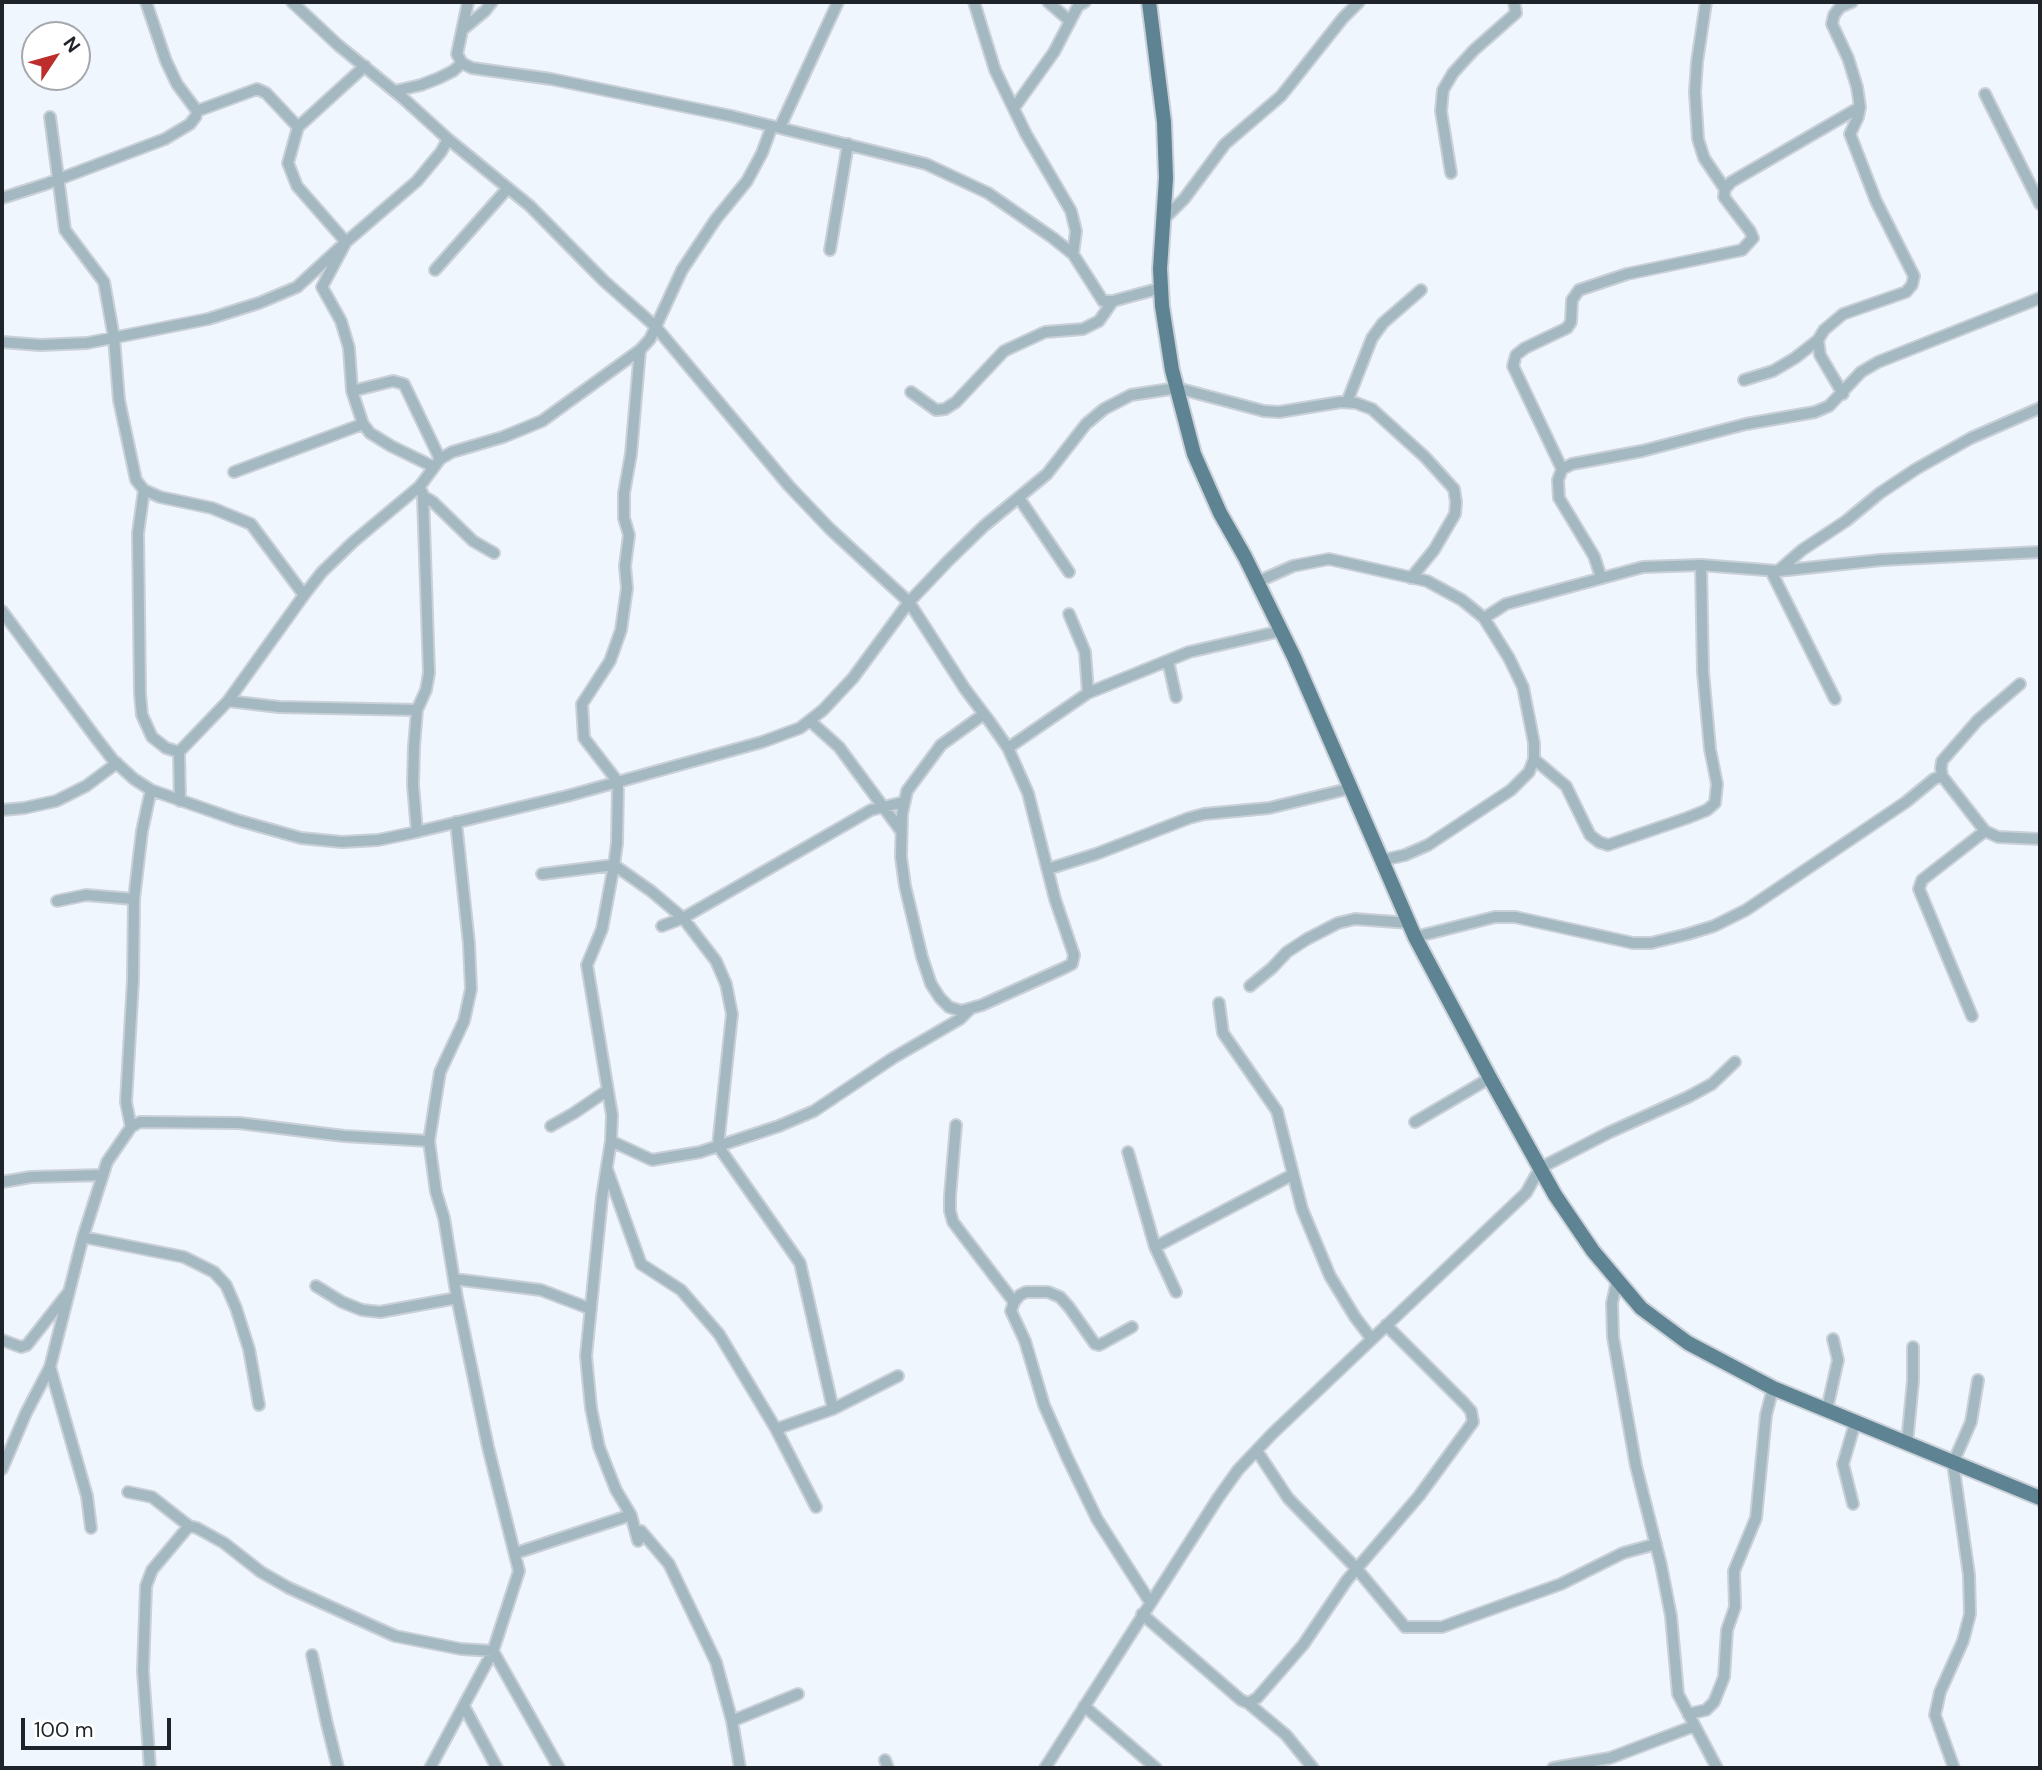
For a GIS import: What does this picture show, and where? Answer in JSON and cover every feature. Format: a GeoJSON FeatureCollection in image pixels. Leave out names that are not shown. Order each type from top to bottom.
{"type":"FeatureCollection","features":[{"type":"Feature","properties":{"kind":"main road"},"geometry":{"type":"LineString","coordinates":[[1149,2],[1164,122],[1161,288],[1170,357],[1194,454],[1220,513],[1281,631],[1413,930],[1555,1195],[1617,1281],[1648,1314],[1688,1343],[1773,1388],[2040,1498]]}},
{"type":"Feature","properties":{"kind":"street"},"geometry":{"type":"LineString","coordinates":[[2,198],[165,139],[190,124],[197,116],[197,111],[177,84],[166,61],[146,2]]}},
{"type":"Feature","properties":{"kind":"street"},"geometry":{"type":"LineString","coordinates":[[292,2],[448,139],[530,205],[604,281],[655,326],[789,486],[830,529],[909,602],[965,690],[984,714],[1008,748],[1028,793],[1055,899],[1074,955],[1072,964],[961,1011],[949,1007],[931,984],[905,886],[901,831],[907,790],[941,745],[984,714]]}},
{"type":"Feature","properties":{"kind":"street"},"geometry":{"type":"LineString","coordinates":[[468,2],[457,54],[461,63],[472,68],[551,79],[776,127],[926,164],[956,177],[1006,205],[1073,254],[1103,301],[1113,301],[1161,288]]}},
{"type":"Feature","properties":{"kind":"street"},"geometry":{"type":"LineString","coordinates":[[462,30],[492,2]]}},
{"type":"Feature","properties":{"kind":"street"},"geometry":{"type":"LineString","coordinates":[[180,801],[180,752],[228,701],[322,572],[353,542],[421,491],[437,463],[452,452],[503,438],[542,421],[640,351],[650,339],[682,271],[716,219],[747,181],[838,2]]}},
{"type":"Feature","properties":{"kind":"street"},"geometry":{"type":"LineString","coordinates":[[974,2],[995,70],[1026,134],[1071,211],[1076,231],[1073,254]]}},
{"type":"Feature","properties":{"kind":"street"},"geometry":{"type":"LineString","coordinates":[[1048,2],[1070,21]]}},
{"type":"Feature","properties":{"kind":"street"},"geometry":{"type":"LineString","coordinates":[[1014,107],[1054,52],[1079,6],[1085,2]]}},
{"type":"Feature","properties":{"kind":"street"},"geometry":{"type":"LineString","coordinates":[[1164,219],[1184,199],[1225,144],[1282,96],[1343,18],[1359,2]]}},
{"type":"Feature","properties":{"kind":"street"},"geometry":{"type":"LineString","coordinates":[[1451,173],[1441,111],[1443,90],[1453,73],[1474,50],[1516,13],[1514,2]]}},
{"type":"Feature","properties":{"kind":"street"},"geometry":{"type":"LineString","coordinates":[[1706,2],[1697,62],[1698,139],[1704,158],[1725,189]]}},
{"type":"Feature","properties":{"kind":"street"},"geometry":{"type":"LineString","coordinates":[[1744,380],[1773,371],[1795,358],[1818,340],[1824,330],[1843,314],[1906,292],[1912,285],[1914,276],[1876,201],[1850,134],[1860,107],[1848,58],[1832,24],[1840,7],[1852,2]]}},
{"type":"Feature","properties":{"kind":"street"},"geometry":{"type":"LineString","coordinates":[[395,91],[439,78],[453,71],[461,63]]}},
{"type":"Feature","properties":{"kind":"street"},"geometry":{"type":"LineString","coordinates":[[345,242],[297,186],[288,163],[298,127],[365,66]]}},
{"type":"Feature","properties":{"kind":"street"},"geometry":{"type":"LineString","coordinates":[[197,111],[257,89],[266,93],[298,127]]}},
{"type":"Feature","properties":{"kind":"street"},"geometry":{"type":"LineString","coordinates":[[1985,94],[2040,204]]}},
{"type":"Feature","properties":{"kind":"street"},"geometry":{"type":"LineString","coordinates":[[1562,469],[1513,366],[1516,355],[1567,328],[1571,322],[1572,300],[1579,290],[1660,266],[1733,253],[1749,245],[1753,238],[1751,231],[1724,197],[1725,189],[1731,182],[1860,107]]}},
{"type":"Feature","properties":{"kind":"street"},"geometry":{"type":"LineString","coordinates":[[50,117],[65,230],[104,282],[114,338],[116,377],[124,430],[136,480],[144,490],[160,497],[212,508],[251,524],[304,595]]}},
{"type":"Feature","properties":{"kind":"street"},"geometry":{"type":"LineString","coordinates":[[2,342],[61,345],[88,343],[208,319],[259,303],[297,287],[417,181],[448,139]]}},
{"type":"Feature","properties":{"kind":"street"},"geometry":{"type":"LineString","coordinates":[[830,250],[848,144]]}},
{"type":"Feature","properties":{"kind":"street"},"geometry":{"type":"LineString","coordinates":[[435,270],[508,188]]}},
{"type":"Feature","properties":{"kind":"street"},"geometry":{"type":"LineString","coordinates":[[345,242],[323,287],[341,321],[349,348],[352,391],[363,424],[370,433],[380,439],[437,463]]}},
{"type":"Feature","properties":{"kind":"street"},"geometry":{"type":"LineString","coordinates":[[1347,402],[1372,338],[1383,323],[1421,290]]}},
{"type":"Feature","properties":{"kind":"street"},"geometry":{"type":"LineString","coordinates":[[1601,577],[1594,556],[1559,498],[1558,480],[1562,469],[1572,464],[1642,451],[1746,424],[1815,412],[1829,406],[1861,372],[1878,362],[2040,298]]}},
{"type":"Feature","properties":{"kind":"street"},"geometry":{"type":"LineString","coordinates":[[911,392],[936,410],[945,409],[957,402],[1004,351],[1045,332],[1083,329],[1099,321],[1113,301]]}},
{"type":"Feature","properties":{"kind":"street"},"geometry":{"type":"LineString","coordinates":[[1818,340],[1820,355],[1843,394]]}},
{"type":"Feature","properties":{"kind":"street"},"geometry":{"type":"LineString","coordinates":[[640,351],[633,440],[624,492],[624,518],[629,535],[625,566],[627,588],[621,630],[610,661],[582,704],[584,738],[618,782],[614,865],[601,929],[587,965],[612,1115],[586,1356],[591,1408],[599,1447],[616,1490],[631,1515],[638,1541],[641,1531],[669,1564],[716,1662],[732,1721],[740,1768]]}},
{"type":"Feature","properties":{"kind":"street"},"geometry":{"type":"LineString","coordinates":[[352,391],[393,381],[404,384],[437,463]]}},
{"type":"Feature","properties":{"kind":"street"},"geometry":{"type":"LineString","coordinates":[[2,611],[96,738],[117,763],[150,790],[301,838],[342,842],[378,840],[417,832],[618,782],[762,742],[800,728],[853,678],[909,602],[975,535],[1047,474],[1086,424],[1104,409],[1131,395],[1177,388],[1249,408],[1279,412],[1347,402],[1372,410],[1394,427],[1454,489],[1457,502],[1455,514],[1434,550],[1411,578]]}},
{"type":"Feature","properties":{"kind":"street"},"geometry":{"type":"LineString","coordinates":[[1774,571],[1916,469],[1971,438],[2040,408]]}},
{"type":"Feature","properties":{"kind":"street"},"geometry":{"type":"LineString","coordinates":[[234,472],[363,424]]}},
{"type":"Feature","properties":{"kind":"street"},"geometry":{"type":"LineString","coordinates":[[144,490],[138,533],[142,715],[152,737],[166,748],[180,752]]}},
{"type":"Feature","properties":{"kind":"street"},"geometry":{"type":"LineString","coordinates":[[421,491],[473,541],[494,554]]}},
{"type":"Feature","properties":{"kind":"street"},"geometry":{"type":"LineString","coordinates":[[417,832],[414,758],[417,709],[426,690],[429,673],[421,491]]}},
{"type":"Feature","properties":{"kind":"street"},"geometry":{"type":"LineString","coordinates":[[1019,498],[1069,572]]}},
{"type":"Feature","properties":{"kind":"street"},"geometry":{"type":"LineString","coordinates":[[1484,618],[1506,604],[1643,567],[1701,565],[1774,571],[1881,560],[2040,552]]}},
{"type":"Feature","properties":{"kind":"street"},"geometry":{"type":"LineString","coordinates":[[1257,582],[1293,566],[1329,559],[1427,581],[1462,600],[1484,618],[1509,658],[1522,687],[1531,723],[1534,759],[1529,772],[1511,790],[1428,845],[1405,855],[1383,860]]}},
{"type":"Feature","properties":{"kind":"street"},"geometry":{"type":"LineString","coordinates":[[1534,759],[1566,786],[1590,835],[1608,845],[1707,810],[1715,803],[1717,784],[1710,749],[1703,672],[1701,565]]}},
{"type":"Feature","properties":{"kind":"street"},"geometry":{"type":"LineString","coordinates":[[1774,571],[1835,699]]}},
{"type":"Feature","properties":{"kind":"street"},"geometry":{"type":"LineString","coordinates":[[1069,614],[1085,652],[1088,693]]}},
{"type":"Feature","properties":{"kind":"street"},"geometry":{"type":"LineString","coordinates":[[1008,748],[1088,693],[1189,652],[1281,631]]}},
{"type":"Feature","properties":{"kind":"street"},"geometry":{"type":"LineString","coordinates":[[1168,661],[1176,697]]}},
{"type":"Feature","properties":{"kind":"street"},"geometry":{"type":"LineString","coordinates":[[2020,684],[1963,736],[1942,761],[1942,776],[1985,831],[1998,837],[2040,839]]}},
{"type":"Feature","properties":{"kind":"street"},"geometry":{"type":"LineString","coordinates":[[228,701],[279,707],[417,709]]}},
{"type":"Feature","properties":{"kind":"street"},"geometry":{"type":"LineString","coordinates":[[810,721],[839,747],[901,831]]}},
{"type":"Feature","properties":{"kind":"street"},"geometry":{"type":"LineString","coordinates":[[2,810],[56,801],[86,786],[117,763]]}},
{"type":"Feature","properties":{"kind":"street"},"geometry":{"type":"LineString","coordinates":[[1250,986],[1287,952],[1307,939],[1338,923],[1355,919],[1413,930],[1495,917],[1535,921],[1633,943],[1651,943],[1688,934],[1714,926],[1746,910],[1942,776]]}},
{"type":"Feature","properties":{"kind":"street"},"geometry":{"type":"LineString","coordinates":[[1048,869],[1096,855],[1204,814],[1269,808],[1352,788]]}},
{"type":"Feature","properties":{"kind":"street"},"geometry":{"type":"LineString","coordinates":[[131,1127],[126,1102],[133,980],[134,899],[150,790]]}},
{"type":"Feature","properties":{"kind":"street"},"geometry":{"type":"LineString","coordinates":[[662,926],[683,918],[871,810],[904,802]]}},
{"type":"Feature","properties":{"kind":"street"},"geometry":{"type":"LineString","coordinates":[[430,1768],[494,1651],[519,1571],[488,1447],[457,1298],[444,1218],[436,1192],[429,1141],[440,1072],[464,1021],[471,989],[456,822]]}},
{"type":"Feature","properties":{"kind":"street"},"geometry":{"type":"LineString","coordinates":[[1972,1016],[1919,889],[1922,880],[1985,831]]}},
{"type":"Feature","properties":{"kind":"street"},"geometry":{"type":"LineString","coordinates":[[542,874],[614,865],[683,918],[716,961],[726,984],[732,1014],[718,1146],[800,1264],[833,1409]]}},
{"type":"Feature","properties":{"kind":"street"},"geometry":{"type":"LineString","coordinates":[[57,901],[86,895],[134,899]]}},
{"type":"Feature","properties":{"kind":"street"},"geometry":{"type":"LineString","coordinates":[[1219,1003],[1223,1033],[1277,1111],[1302,1209],[1331,1276],[1341,1296],[1371,1338]]}},
{"type":"Feature","properties":{"kind":"street"},"geometry":{"type":"LineString","coordinates":[[611,1141],[652,1160],[718,1146],[779,1126],[814,1111],[893,1058],[960,1019],[970,1009]]}},
{"type":"Feature","properties":{"kind":"street"},"geometry":{"type":"LineString","coordinates":[[1045,1768],[1218,1498],[1256,1451],[1371,1338],[1526,1193],[1540,1168],[1712,1084],[1735,1062]]}},
{"type":"Feature","properties":{"kind":"street"},"geometry":{"type":"LineString","coordinates":[[1415,1122],[1490,1078]]}},
{"type":"Feature","properties":{"kind":"street"},"geometry":{"type":"LineString","coordinates":[[551,1126],[575,1114],[608,1090]]}},
{"type":"Feature","properties":{"kind":"street"},"geometry":{"type":"LineString","coordinates":[[2,1469],[26,1413],[50,1367],[83,1237],[107,1161],[131,1127],[140,1122],[239,1123],[344,1136],[429,1141]]}},
{"type":"Feature","properties":{"kind":"street"},"geometry":{"type":"LineString","coordinates":[[956,1125],[950,1196],[953,1222],[1014,1302]]}},
{"type":"Feature","properties":{"kind":"street"},"geometry":{"type":"LineString","coordinates":[[1128,1152],[1155,1247],[1176,1292]]}},
{"type":"Feature","properties":{"kind":"street"},"geometry":{"type":"LineString","coordinates":[[606,1166],[641,1264],[681,1290],[719,1334],[747,1377],[816,1507]]}},
{"type":"Feature","properties":{"kind":"street"},"geometry":{"type":"LineString","coordinates":[[2,1182],[31,1177],[103,1175]]}},
{"type":"Feature","properties":{"kind":"street"},"geometry":{"type":"LineString","coordinates":[[1155,1247],[1293,1175]]}},
{"type":"Feature","properties":{"kind":"street"},"geometry":{"type":"LineString","coordinates":[[1526,1193],[1542,1189],[1555,1195]]}},
{"type":"Feature","properties":{"kind":"street"},"geometry":{"type":"LineString","coordinates":[[83,1237],[184,1257],[214,1272],[226,1285],[236,1308],[249,1349],[259,1405]]}},
{"type":"Feature","properties":{"kind":"street"},"geometry":{"type":"LineString","coordinates":[[454,1279],[541,1290],[590,1309]]}},
{"type":"Feature","properties":{"kind":"street"},"geometry":{"type":"LineString","coordinates":[[1617,1281],[1612,1303],[1613,1337],[1636,1466],[1671,1616],[1678,1694],[1717,1768]]}},
{"type":"Feature","properties":{"kind":"street"},"geometry":{"type":"LineString","coordinates":[[316,1286],[342,1302],[362,1310],[380,1312],[457,1298]]}},
{"type":"Feature","properties":{"kind":"street"},"geometry":{"type":"LineString","coordinates":[[2,1340],[21,1347],[27,1345],[69,1291]]}},
{"type":"Feature","properties":{"kind":"street"},"geometry":{"type":"LineString","coordinates":[[1132,1327],[1099,1345],[1095,1344],[1059,1297],[1048,1292],[1027,1292],[1014,1302],[1012,1311],[1025,1341],[1037,1387],[1067,1457],[1097,1519],[1150,1602]]}},
{"type":"Feature","properties":{"kind":"street"},"geometry":{"type":"LineString","coordinates":[[1248,1703],[1257,1698],[1303,1645],[1357,1569],[1419,1496],[1473,1422],[1471,1411],[1464,1403],[1386,1325]]}},
{"type":"Feature","properties":{"kind":"street"},"geometry":{"type":"LineString","coordinates":[[1827,1409],[1838,1360],[1833,1339]]}},
{"type":"Feature","properties":{"kind":"street"},"geometry":{"type":"LineString","coordinates":[[1907,1443],[1913,1381],[1913,1347]]}},
{"type":"Feature","properties":{"kind":"street"},"geometry":{"type":"LineString","coordinates":[[50,1367],[87,1496],[91,1528]]}},
{"type":"Feature","properties":{"kind":"street"},"geometry":{"type":"LineString","coordinates":[[776,1429],[833,1409],[898,1376]]}},
{"type":"Feature","properties":{"kind":"street"},"geometry":{"type":"LineString","coordinates":[[1954,1768],[1935,1715],[1940,1692],[1963,1641],[1969,1614],[1969,1575],[1953,1463],[1970,1422],[1978,1380]]}},
{"type":"Feature","properties":{"kind":"street"},"geometry":{"type":"LineString","coordinates":[[1688,1714],[1706,1710],[1714,1702],[1724,1677],[1727,1630],[1735,1607],[1734,1571],[1756,1518],[1766,1415],[1773,1388]]}},
{"type":"Feature","properties":{"kind":"street"},"geometry":{"type":"LineString","coordinates":[[1853,1504],[1843,1464],[1856,1420]]}},
{"type":"Feature","properties":{"kind":"street"},"geometry":{"type":"LineString","coordinates":[[1256,1451],[1288,1498],[1357,1569],[1405,1627],[1442,1627],[1561,1584],[1623,1553],[1656,1544]]}},
{"type":"Feature","properties":{"kind":"street"},"geometry":{"type":"LineString","coordinates":[[128,1492],[152,1497],[189,1526],[224,1543],[261,1572],[289,1588],[395,1636],[461,1649],[494,1651]]}},
{"type":"Feature","properties":{"kind":"street"},"geometry":{"type":"LineString","coordinates":[[516,1553],[631,1515]]}},
{"type":"Feature","properties":{"kind":"street"},"geometry":{"type":"LineString","coordinates":[[150,1768],[143,1671],[146,1586],[152,1570],[189,1526]]}},
{"type":"Feature","properties":{"kind":"street"},"geometry":{"type":"LineString","coordinates":[[1142,1614],[1298,1746],[1313,1768]]}},
{"type":"Feature","properties":{"kind":"street"},"geometry":{"type":"LineString","coordinates":[[494,1651],[559,1768]]}},
{"type":"Feature","properties":{"kind":"street"},"geometry":{"type":"LineString","coordinates":[[312,1655],[338,1768]]}},
{"type":"Feature","properties":{"kind":"street"},"geometry":{"type":"LineString","coordinates":[[732,1721],[798,1693]]}},
{"type":"Feature","properties":{"kind":"street"},"geometry":{"type":"LineString","coordinates":[[1084,1706],[1156,1768]]}},
{"type":"Feature","properties":{"kind":"street"},"geometry":{"type":"LineString","coordinates":[[465,1708],[497,1768]]}},
{"type":"Feature","properties":{"kind":"street"},"geometry":{"type":"LineString","coordinates":[[1553,1768],[1610,1758],[1693,1726]]}}]}
